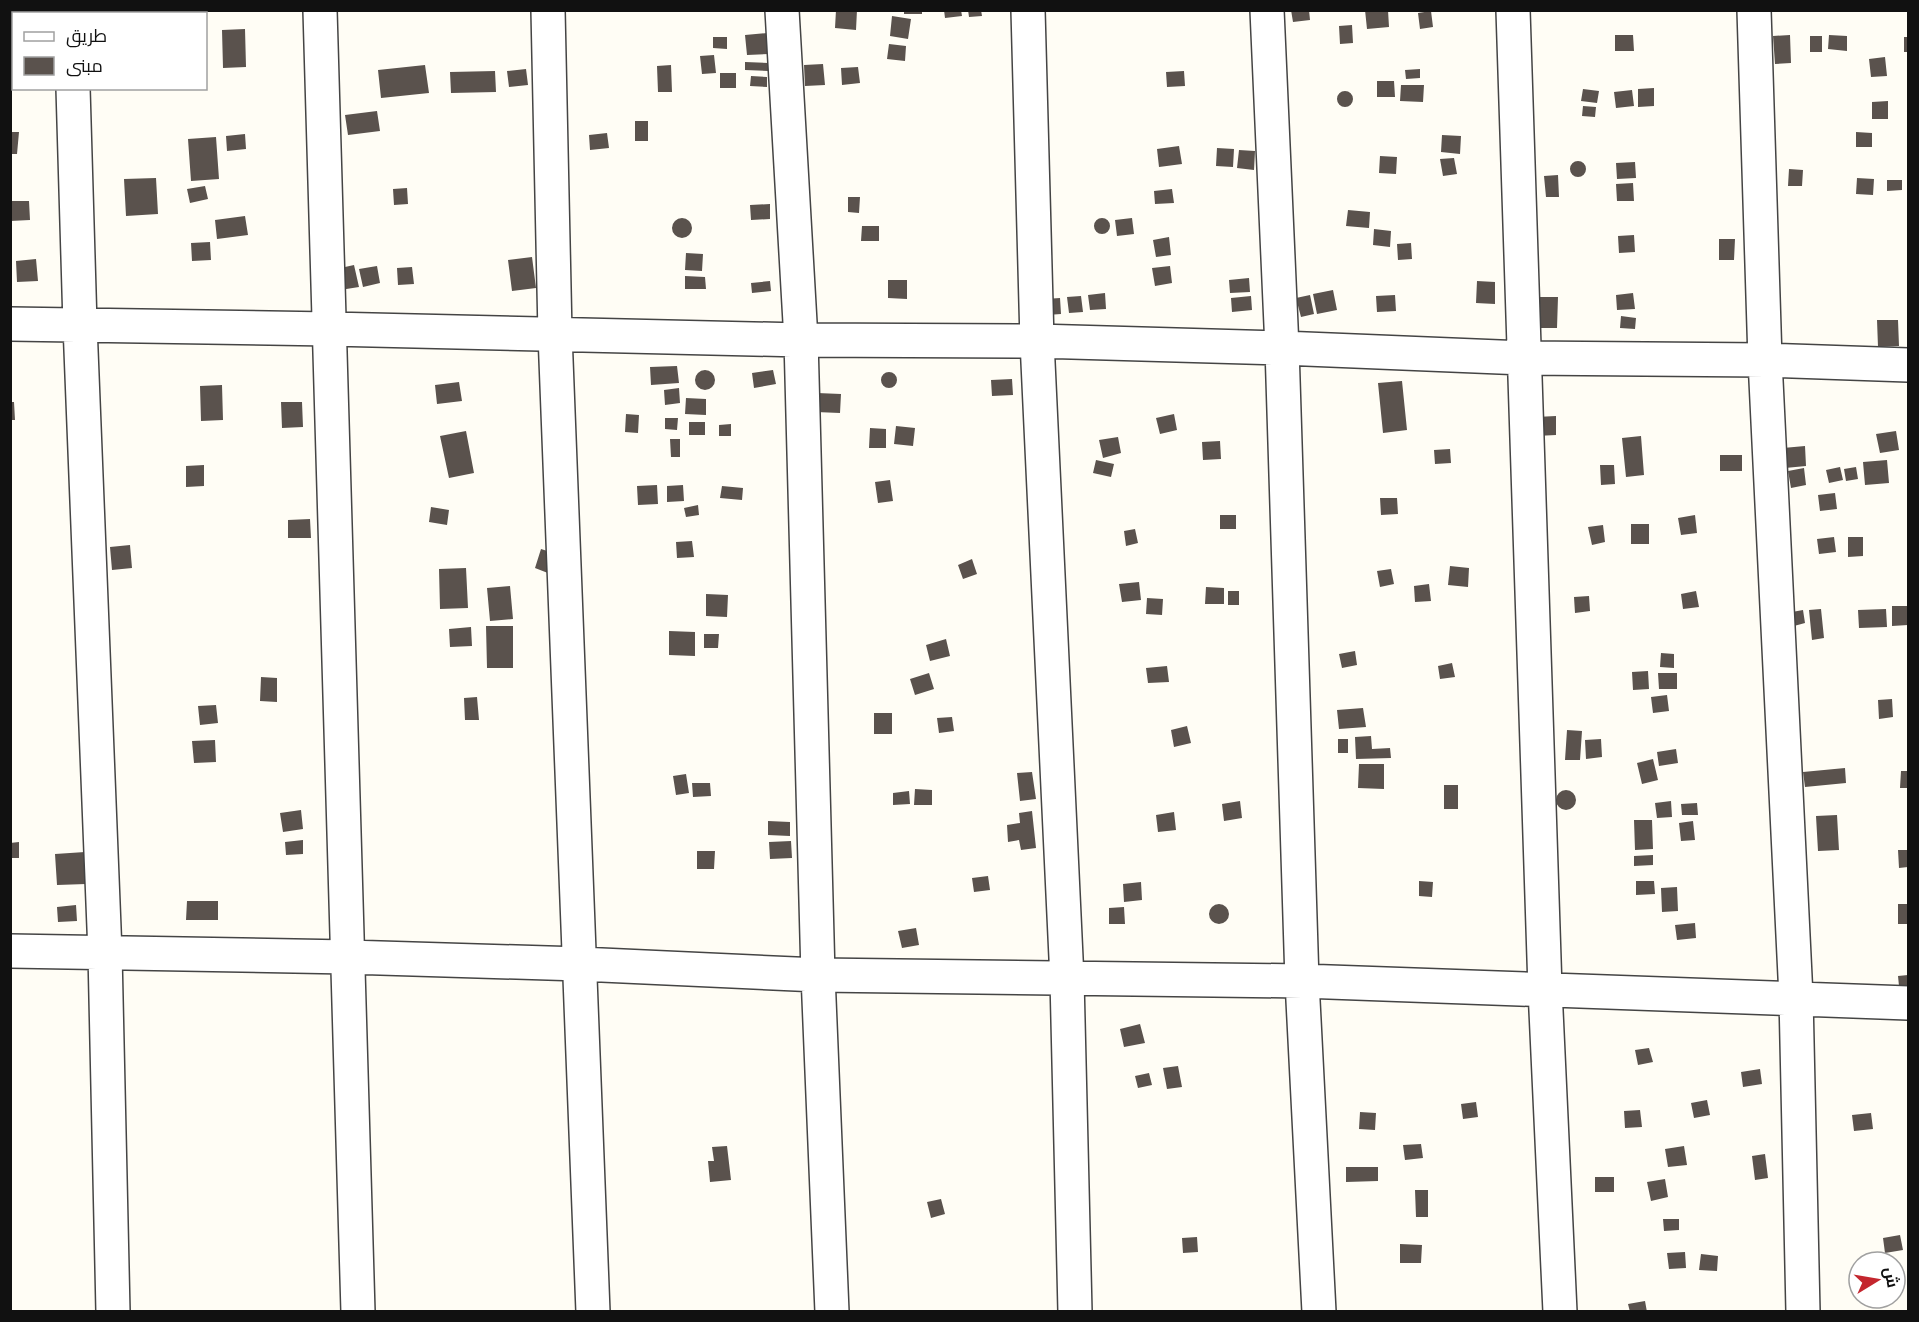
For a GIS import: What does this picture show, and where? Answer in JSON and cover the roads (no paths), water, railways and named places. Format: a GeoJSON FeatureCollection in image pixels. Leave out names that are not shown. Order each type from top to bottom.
{"type":"FeatureCollection","features":[{"type":"Feature","properties":{"kind":"street"},"geometry":{"type":"LineString","coordinates":[[320,10],[358,1311]]}},
{"type":"Feature","properties":{"kind":"street"},"geometry":{"type":"LineString","coordinates":[[548,10],[555,334],[593,1311]]}},
{"type":"Feature","properties":{"kind":"street"},"geometry":{"type":"LineString","coordinates":[[782,10],[801,340],[818,975],[832,1311]]}},
{"type":"Feature","properties":{"kind":"street"},"geometry":{"type":"LineString","coordinates":[[1028,10],[1036,341],[1067,979],[1075,1311]]}},
{"type":"Feature","properties":{"kind":"street"},"geometry":{"type":"LineString","coordinates":[[1267,10],[1282,348],[1302,981],[1319,1311]]}},
{"type":"Feature","properties":{"kind":"street"},"geometry":{"type":"LineString","coordinates":[[1513,10],[1545,989],[1560,1311]]}},
{"type":"Feature","properties":{"kind":"street"},"geometry":{"type":"LineString","coordinates":[[1754,10],[1765,360],[1796,997],[1803,1311]]}},
{"type":"Feature","properties":{"kind":"street"},"geometry":{"type":"LineString","coordinates":[[73,90],[105,953],[113,1311]]}},
{"type":"Feature","properties":{"kind":"street"},"geometry":{"type":"LineString","coordinates":[[10,324],[801,340],[1036,341],[1524,358],[1765,360],[1908,365]]}},
{"type":"Feature","properties":{"kind":"street"},"geometry":{"type":"LineString","coordinates":[[10,951],[348,957],[580,964],[818,975],[1302,981],[1796,997],[1908,1003]]}}]}
